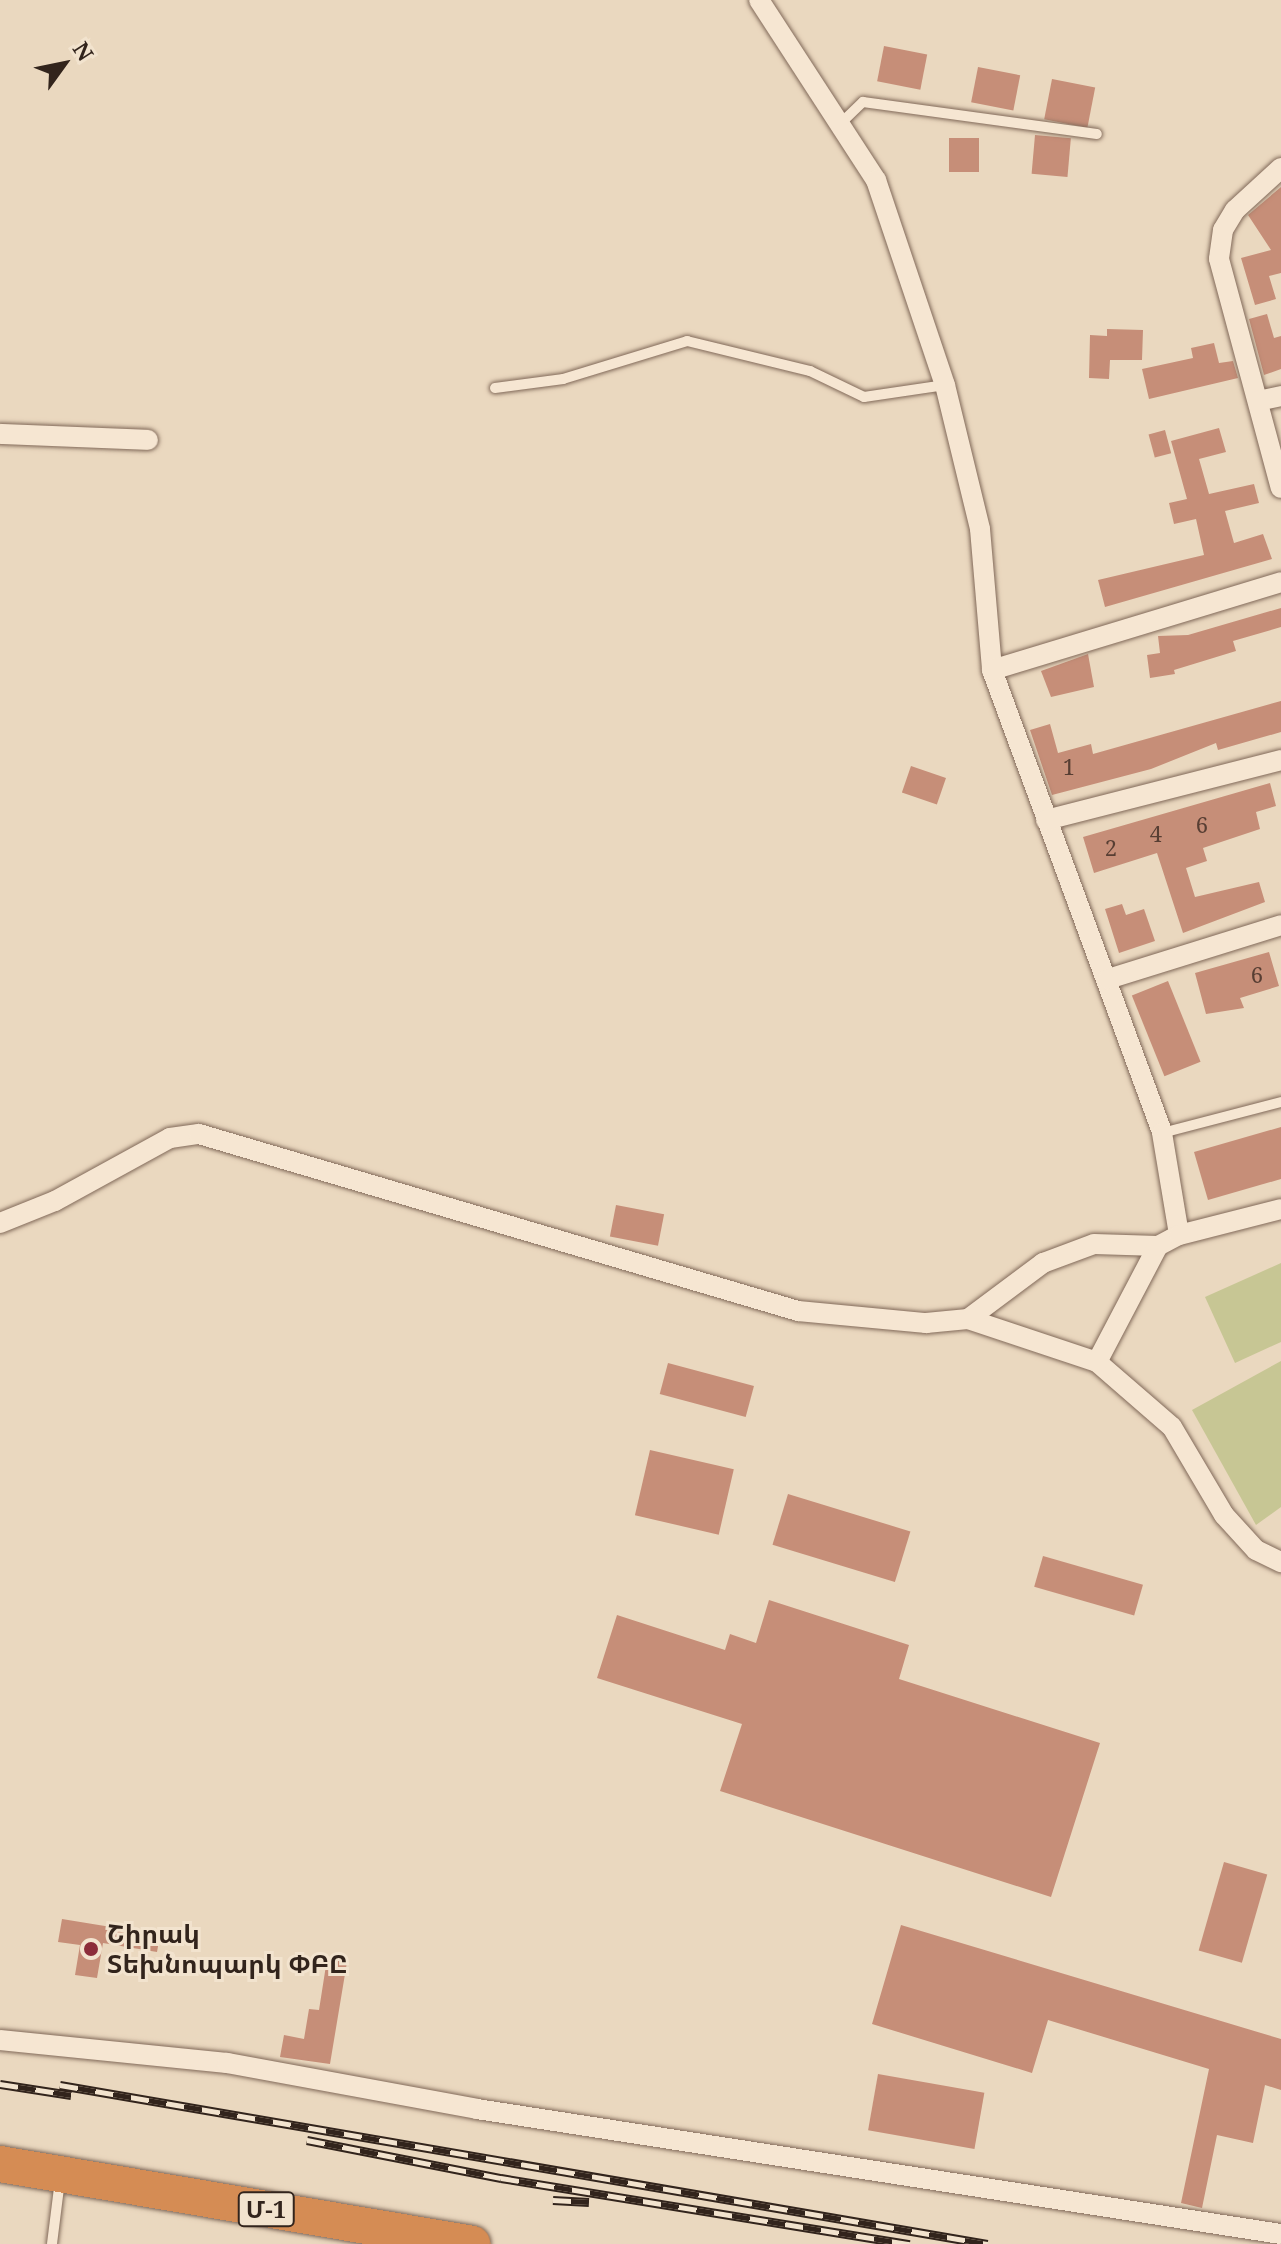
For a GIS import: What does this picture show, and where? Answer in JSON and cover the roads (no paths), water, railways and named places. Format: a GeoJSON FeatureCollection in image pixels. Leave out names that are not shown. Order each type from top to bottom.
{"type":"FeatureCollection","features":[{"type":"Feature","properties":{"kind":"highway","name":"Մ-1"},"geometry":{"type":"LineString","coordinates":[[0,2164],[412,2239],[472,2244]]}},
{"type":"Feature","properties":{"kind":"street"},"geometry":{"type":"LineString","coordinates":[[759,0],[876,180],[945,385],[980,529],[992,670],[1162,1133],[1179,1235]]}},
{"type":"Feature","properties":{"kind":"street"},"geometry":{"type":"LineString","coordinates":[[1281,168],[1235,210],[1223,230],[1219,259],[1281,488]]}},
{"type":"Feature","properties":{"kind":"street"},"geometry":{"type":"LineString","coordinates":[[1258,401],[1281,396]]}},
{"type":"Feature","properties":{"kind":"street"},"geometry":{"type":"LineString","coordinates":[[0,434],[148,440]]}},
{"type":"Feature","properties":{"kind":"street"},"geometry":{"type":"LineString","coordinates":[[992,670],[1281,582]]}},
{"type":"Feature","properties":{"kind":"street"},"geometry":{"type":"LineString","coordinates":[[1046,820],[1281,760]]}},
{"type":"Feature","properties":{"kind":"street"},"geometry":{"type":"LineString","coordinates":[[1108,979],[1281,925]]}},
{"type":"Feature","properties":{"kind":"street"},"geometry":{"type":"LineString","coordinates":[[0,1223],[55,1201],[170,1138],[199,1134],[798,1311],[926,1323],[968,1319],[1096,1370],[1172,1427],[1224,1515],[1256,1550],[1281,1562]]}},
{"type":"Feature","properties":{"kind":"street"},"geometry":{"type":"LineString","coordinates":[[968,1319],[1043,1263],[1094,1244],[1158,1246],[1179,1235],[1281,1209]]}},
{"type":"Feature","properties":{"kind":"street"},"geometry":{"type":"LineString","coordinates":[[1096,1370],[1158,1246]]}},
{"type":"Feature","properties":{"kind":"street"},"geometry":{"type":"LineString","coordinates":[[0,2040],[227,2063],[477,2109],[1281,2234]]}},
{"type":"Feature","properties":{"kind":"lane"},"geometry":{"type":"LineString","coordinates":[[840,124],[863,102],[1097,134]]}},
{"type":"Feature","properties":{"kind":"lane"},"geometry":{"type":"LineString","coordinates":[[495,388],[563,379],[687,341],[810,371],[864,397],[945,385]]}},
{"type":"Feature","properties":{"kind":"lane"},"geometry":{"type":"LineString","coordinates":[[1162,1133],[1281,1102]]}},
{"type":"Feature","properties":{"kind":"lane"},"geometry":{"type":"LineString","coordinates":[[52,2244],[60,2174]]}},
{"type":"Feature","properties":{"kind":"railway"},"geometry":{"type":"LineString","coordinates":[[0,2084],[71,2095]]}},
{"type":"Feature","properties":{"kind":"railway"},"geometry":{"type":"LineString","coordinates":[[60,2085],[987,2244]]}},
{"type":"Feature","properties":{"kind":"railway"},"geometry":{"type":"LineString","coordinates":[[307,2140],[501,2178],[910,2244]]}},
{"type":"Feature","properties":{"kind":"railway"},"geometry":{"type":"LineString","coordinates":[[553,2200],[589,2202]]}},
{"type":"Feature","properties":{"kind":"place","name":"Շիրակ Տեխնոպարկ ՓԲԸ"},"geometry":{"type":"Point","coordinates":[91,1949]}}]}
